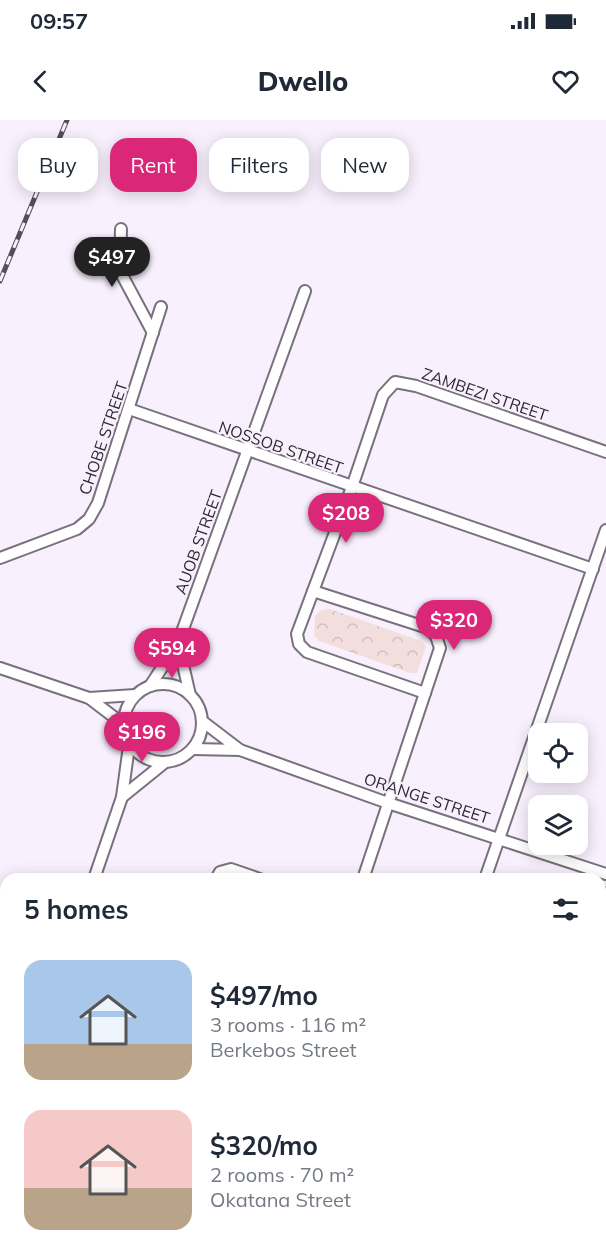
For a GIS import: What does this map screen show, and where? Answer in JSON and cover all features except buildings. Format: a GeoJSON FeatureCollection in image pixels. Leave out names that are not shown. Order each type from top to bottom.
{"type":"FeatureCollection","features":[{"type":"Feature","properties":{"kind":"street"},"geometry":{"type":"LineString","coordinates":[[121,229],[122,274],[153,333]]}},
{"type":"Feature","properties":{"kind":"street","name":"AUOB STREET"},"geometry":{"type":"LineString","coordinates":[[150,686],[178,643],[304,291]]}},
{"type":"Feature","properties":{"kind":"street","name":"CHOBE STREET"},"geometry":{"type":"LineString","coordinates":[[0,558],[77,529],[89,519],[98,502],[161,307]]}},
{"type":"Feature","properties":{"kind":"street","name":"ZAMBEZI STREET"},"geometry":{"type":"LineString","coordinates":[[352,487],[383,395],[395,382],[416,386],[606,452]]}},
{"type":"Feature","properties":{"kind":"street","name":"NOSSOB STREET"},"geometry":{"type":"LineString","coordinates":[[129,409],[247,452],[593,569]]}},
{"type":"Feature","properties":{"kind":"street"},"geometry":{"type":"LineString","coordinates":[[352,487],[297,634],[299,644],[308,651],[425,693]]}},
{"type":"Feature","properties":{"kind":"street"},"geometry":{"type":"LineString","coordinates":[[487,873],[606,530]]}},
{"type":"Feature","properties":{"kind":"street"},"geometry":{"type":"LineString","coordinates":[[313,591],[428,628],[436,636],[440,648],[365,873]]}},
{"type":"Feature","properties":{"kind":"street"},"geometry":{"type":"LineString","coordinates":[[178,643],[190,695]]}},
{"type":"Feature","properties":{"kind":"street"},"geometry":{"type":"LineString","coordinates":[[0,668],[89,698],[123,724]]}},
{"type":"Feature","properties":{"kind":"street"},"geometry":{"type":"LineString","coordinates":[[89,698],[135,695],[150,686],[171,685],[190,695],[196,702],[202,721],[198,741],[193,749],[185,756],[164,763],[123,797]]}},
{"type":"Feature","properties":{"kind":"street"},"geometry":{"type":"LineString","coordinates":[[96,873],[123,797],[129,746],[123,724],[124,713],[135,695]]}},
{"type":"Feature","properties":{"kind":"street","name":"ORANGE STREET"},"geometry":{"type":"LineString","coordinates":[[202,721],[240,750],[388,803],[499,837],[603,873]]}},
{"type":"Feature","properties":{"kind":"street"},"geometry":{"type":"LineString","coordinates":[[129,746],[151,762],[164,763]]}},
{"type":"Feature","properties":{"kind":"street","name":"ORANGE STREET"},"geometry":{"type":"LineString","coordinates":[[193,749],[240,750]]}},
{"type":"Feature","properties":{"kind":"street"},"geometry":{"type":"LineString","coordinates":[[219,873],[231,869],[243,873]]}},
{"type":"Feature","properties":{"kind":"green space"},"geometry":{"type":"Polygon","coordinates":[[[330,609],[421,641],[426,646],[417,673],[410,673],[319,641],[314,635],[315,616],[321,610],[330,609]]]}},
{"type":"Feature","properties":{"kind":"railway"},"geometry":{"type":"LineString","coordinates":[[0,281],[67,120]]}}]}
